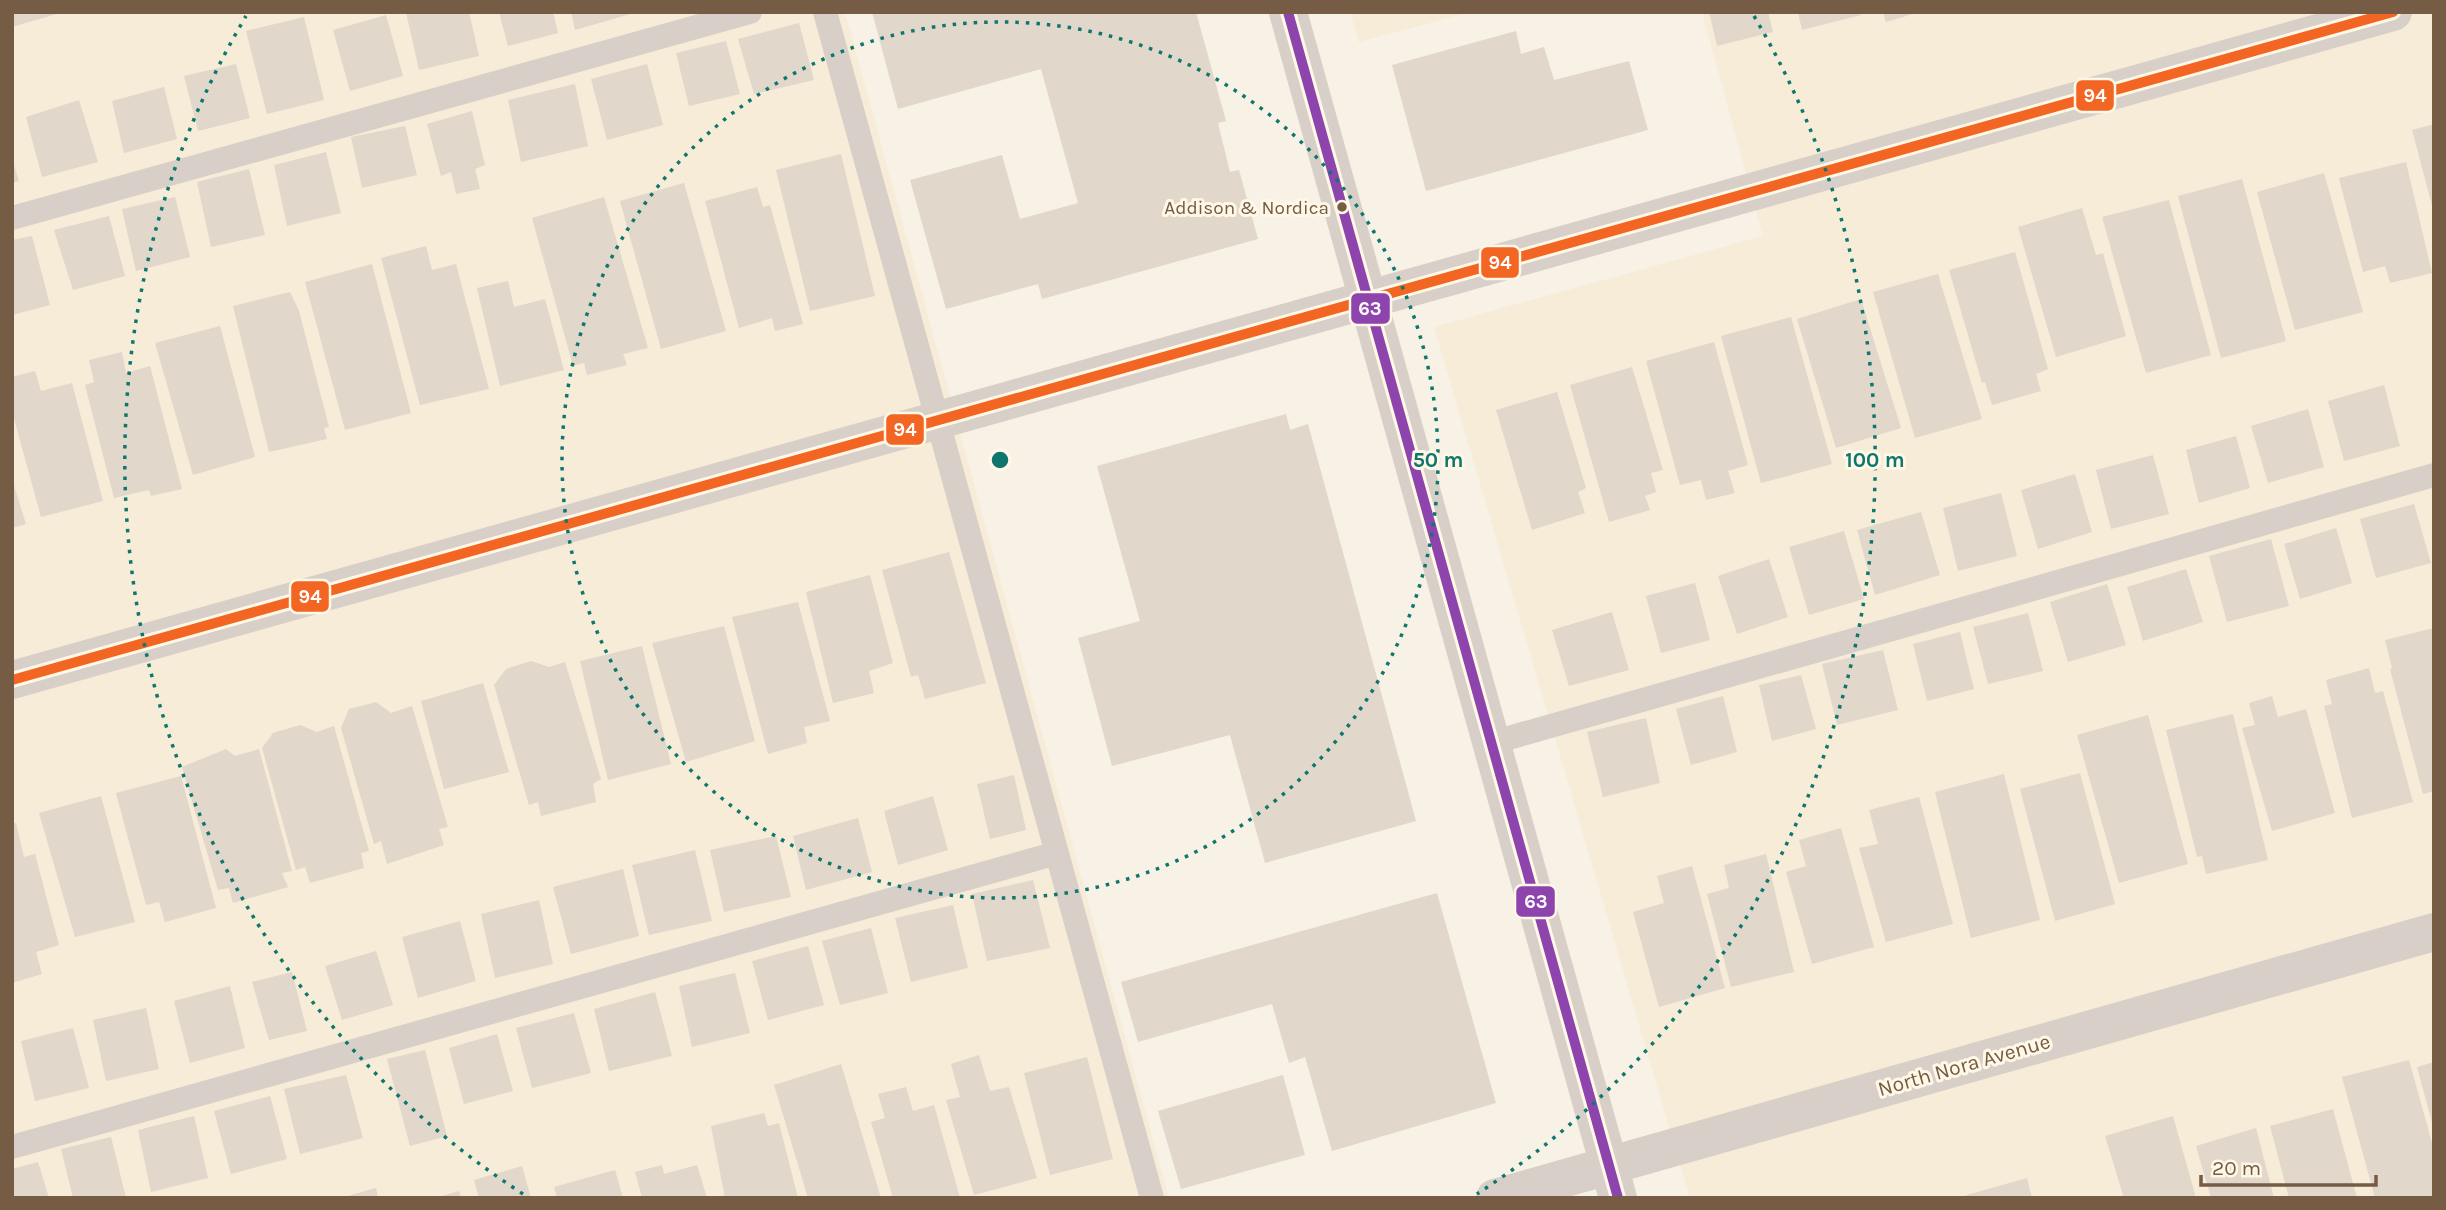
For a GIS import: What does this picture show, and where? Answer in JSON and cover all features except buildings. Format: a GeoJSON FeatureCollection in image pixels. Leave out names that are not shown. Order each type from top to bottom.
{"type":"FeatureCollection","features":[{"type":"Feature","properties":{"kind":"street"},"geometry":{"type":"LineString","coordinates":[[1288,12],[1613,1182]]}},
{"type":"Feature","properties":{"kind":"street"},"geometry":{"type":"LineString","coordinates":[[12,680],[2393,12]]}},
{"type":"Feature","properties":{"kind":"street","name":"North Nora Avenue"},"geometry":{"type":"LineString","coordinates":[[1495,1198],[1613,1182],[2434,932]]}},
{"type":"Feature","properties":{"kind":"lane"},"geometry":{"type":"LineString","coordinates":[[12,218],[750,12]]}},
{"type":"Feature","properties":{"kind":"lane"},"geometry":{"type":"LineString","coordinates":[[825,12],[1152,1198]]}},
{"type":"Feature","properties":{"kind":"lane"},"geometry":{"type":"LineString","coordinates":[[1492,743],[2434,475]]}},
{"type":"Feature","properties":{"kind":"lane"},"geometry":{"type":"LineString","coordinates":[[12,1147],[1057,853]]}},
{"type":"Feature","properties":{"kind":"shaded area"},"geometry":{"type":"Polygon","coordinates":[[[12,12],[845,12],[1169,1198],[12,1198],[12,12]]]}},
{"type":"Feature","properties":{"kind":"shaded area"},"geometry":{"type":"Polygon","coordinates":[[[1350,12],[1470,12],[1359,42],[1350,12]]]}},
{"type":"Feature","properties":{"kind":"shaded area"},"geometry":{"type":"Polygon","coordinates":[[[1702,12],[2434,12],[2434,1198],[1690,1198],[1434,327],[1763,236],[1702,12]]]}},
{"type":"Feature","properties":{"kind":"transit line","name":"63"},"geometry":{"type":"LineString","coordinates":[[1288,12],[1618,1198]]}},
{"type":"Feature","properties":{"kind":"transit line","name":"94"},"geometry":{"type":"LineString","coordinates":[[12,680],[2393,12]]}},
{"type":"Feature","properties":{"kind":"place","name":"Addison & Nordica"},"geometry":{"type":"Point","coordinates":[1342,207]}}]}
